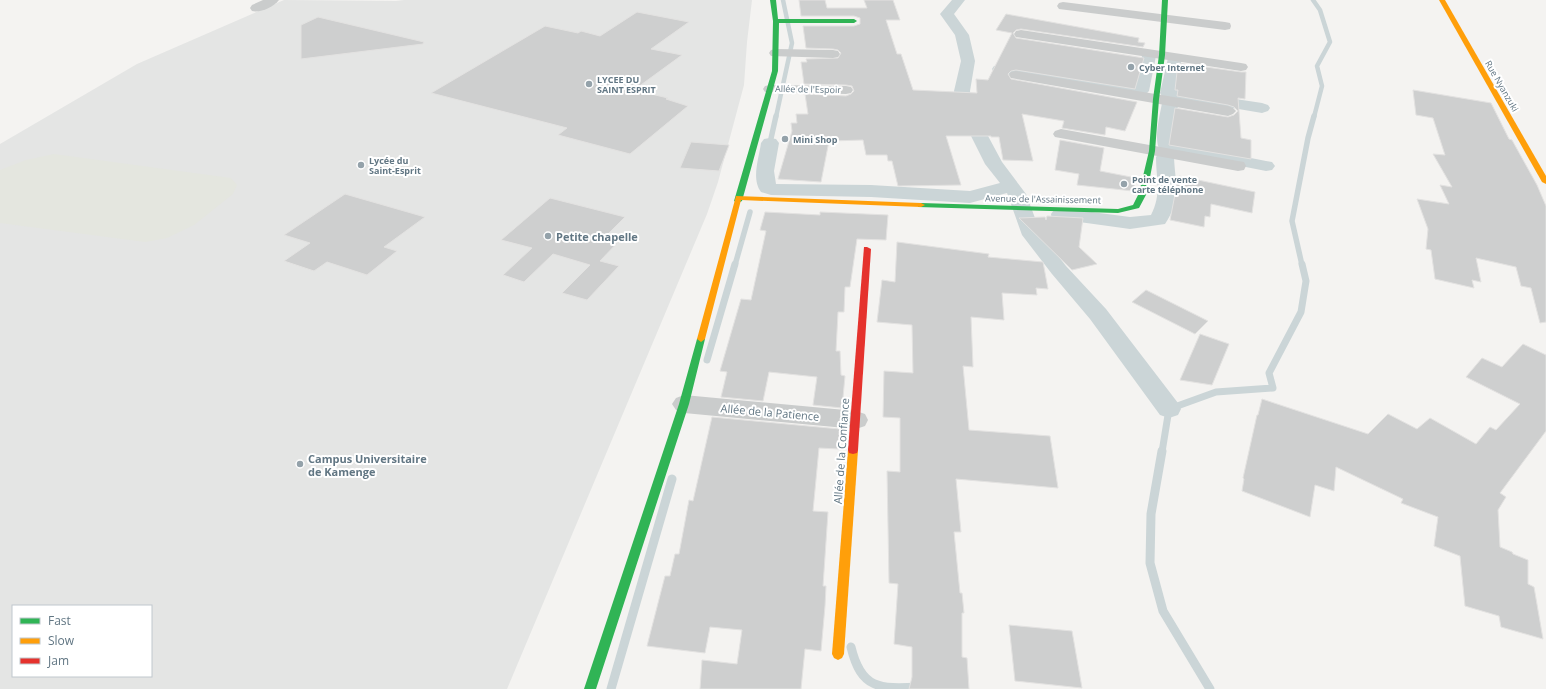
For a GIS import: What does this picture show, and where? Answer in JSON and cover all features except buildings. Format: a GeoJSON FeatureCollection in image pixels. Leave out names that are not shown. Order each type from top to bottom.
{"type":"FeatureCollection","features":[{"type":"Feature","properties":{"kind":"street"},"geometry":{"type":"LineString","coordinates":[[256,8],[273,0]]}},
{"type":"Feature","properties":{"kind":"street"},"geometry":{"type":"LineString","coordinates":[[590,689],[684,404],[739,198],[775,71],[776,21],[773,0]]}},
{"type":"Feature","properties":{"kind":"street","name":"Avenue de l'Assainissement"},"geometry":{"type":"LineString","coordinates":[[739,198],[1013,209],[1118,211],[1136,206],[1143,193],[1152,152],[1156,99],[1162,55],[1165,0]]}},
{"type":"Feature","properties":{"kind":"street","name":"Rue Nyanzuki"},"geometry":{"type":"LineString","coordinates":[[1442,0],[1546,182]]}},
{"type":"Feature","properties":{"kind":"street"},"geometry":{"type":"LineString","coordinates":[[1063,6],[1225,26]]}},
{"type":"Feature","properties":{"kind":"street"},"geometry":{"type":"LineString","coordinates":[[776,21],[854,20]]}},
{"type":"Feature","properties":{"kind":"street"},"geometry":{"type":"LineString","coordinates":[[1021,34],[1241,67]]}},
{"type":"Feature","properties":{"kind":"street"},"geometry":{"type":"LineString","coordinates":[[776,53],[833,54]]}},
{"type":"Feature","properties":{"kind":"street"},"geometry":{"type":"LineString","coordinates":[[1016,75],[1228,111]]}},
{"type":"Feature","properties":{"kind":"street","name":"Allée de l'Espoir"},"geometry":{"type":"LineString","coordinates":[[770,89],[846,90]]}},
{"type":"Feature","properties":{"kind":"street"},"geometry":{"type":"LineString","coordinates":[[1062,134],[1152,152],[1238,166]]}},
{"type":"Feature","properties":{"kind":"street","name":"Allée de la Confiance"},"geometry":{"type":"LineString","coordinates":[[838,654],[856,420],[867,249]]}},
{"type":"Feature","properties":{"kind":"street","name":"Allée de la Patience"},"geometry":{"type":"LineString","coordinates":[[684,404],[856,420]]}},
{"type":"Feature","properties":{"kind":"shaded area"},"geometry":{"type":"Polygon","coordinates":[[[284,0],[752,0],[744,85],[718,182],[707,214],[507,689],[0,689],[0,144],[137,64],[284,0]]]}},
{"type":"Feature","properties":{"kind":"shaded area"},"geometry":{"type":"Polygon","coordinates":[[[54,154],[231,178],[237,185],[233,194],[194,225],[167,238],[145,242],[0,223],[0,170],[26,160],[54,154]]]}},
{"type":"Feature","properties":{"kind":"waterway"},"geometry":{"type":"LineString","coordinates":[[776,117],[792,43],[783,0]]}},
{"type":"Feature","properties":{"kind":"waterway"},"geometry":{"type":"LineString","coordinates":[[959,0],[947,14],[962,35],[968,61],[962,91],[965,108],[994,164],[1012,186]]}},
{"type":"Feature","properties":{"kind":"waterway"},"geometry":{"type":"LineString","coordinates":[[1313,0],[1320,10],[1330,42],[1317,66],[1322,86],[1314,117]]}},
{"type":"Feature","properties":{"kind":"waterway"},"geometry":{"type":"LineString","coordinates":[[999,69],[1141,91],[1149,56]]}},
{"type":"Feature","properties":{"kind":"waterway"},"geometry":{"type":"LineString","coordinates":[[1175,58],[1168,93],[1262,108]]}},
{"type":"Feature","properties":{"kind":"waterway"},"geometry":{"type":"LineString","coordinates":[[1170,103],[1166,131],[1166,146],[1266,166]]}},
{"type":"Feature","properties":{"kind":"waterway"},"geometry":{"type":"LineString","coordinates":[[770,143],[776,116]]}},
{"type":"Feature","properties":{"kind":"waterway"},"geometry":{"type":"LineString","coordinates":[[1302,265],[1292,221],[1308,138],[1314,116]]}},
{"type":"Feature","properties":{"kind":"waterway"},"geometry":{"type":"LineString","coordinates":[[770,143],[765,171],[767,188],[771,189],[871,191],[970,197],[1012,186]]}},
{"type":"Feature","properties":{"kind":"waterway"},"geometry":{"type":"LineString","coordinates":[[1062,221],[1061,214],[1130,223],[1158,220],[1168,195],[1165,157]]}},
{"type":"Feature","properties":{"kind":"waterway"},"geometry":{"type":"LineString","coordinates":[[1012,186],[1017,194],[1032,235],[1059,270],[1098,314],[1169,409]]}},
{"type":"Feature","properties":{"kind":"waterway"},"geometry":{"type":"LineString","coordinates":[[735,265],[750,212]]}},
{"type":"Feature","properties":{"kind":"waterway"},"geometry":{"type":"LineString","coordinates":[[707,360],[735,264]]}},
{"type":"Feature","properties":{"kind":"waterway"},"geometry":{"type":"LineString","coordinates":[[1162,452],[1169,409],[1216,392],[1273,388],[1269,373],[1301,312],[1306,281],[1302,264]]}},
{"type":"Feature","properties":{"kind":"waterway"},"geometry":{"type":"LineString","coordinates":[[1162,451],[1151,514],[1150,563],[1163,611],[1210,689]]}},
{"type":"Feature","properties":{"kind":"waterway"},"geometry":{"type":"LineString","coordinates":[[611,689],[672,479]]}},
{"type":"Feature","properties":{"kind":"waterway"},"geometry":{"type":"LineString","coordinates":[[851,647],[860,671],[866,679],[874,684],[893,688],[919,687]]}},
{"type":"Feature","properties":{"kind":"traffic: fast"},"geometry":{"type":"LineString","coordinates":[[738,201],[775,71],[776,21],[773,0]]}},
{"type":"Feature","properties":{"kind":"traffic: fast"},"geometry":{"type":"LineString","coordinates":[[921,205],[1118,211],[1136,206],[1143,193],[1152,151],[1156,99],[1162,55],[1165,0]]}},
{"type":"Feature","properties":{"kind":"traffic: fast"},"geometry":{"type":"LineString","coordinates":[[776,21],[854,21]]}},
{"type":"Feature","properties":{"kind":"traffic: fast"},"geometry":{"type":"LineString","coordinates":[[590,689],[684,404],[701,339]]}},
{"type":"Feature","properties":{"kind":"traffic: slow"},"geometry":{"type":"LineString","coordinates":[[1442,0],[1546,182]]}},
{"type":"Feature","properties":{"kind":"traffic: slow"},"geometry":{"type":"LineString","coordinates":[[739,198],[921,205]]}},
{"type":"Feature","properties":{"kind":"traffic: slow"},"geometry":{"type":"LineString","coordinates":[[701,339],[738,201]]}},
{"type":"Feature","properties":{"kind":"traffic: slow"},"geometry":{"type":"LineString","coordinates":[[838,654],[853,450]]}},
{"type":"Feature","properties":{"kind":"traffic: jam"},"geometry":{"type":"LineString","coordinates":[[853,450],[867,249]]}},
{"type":"Feature","properties":{"kind":"place","name":"Cyber Internet"},"geometry":{"type":"Point","coordinates":[1131,67]}},
{"type":"Feature","properties":{"kind":"place","name":"LYCEE DU SAINT ESPRIT"},"geometry":{"type":"Point","coordinates":[589,84]}},
{"type":"Feature","properties":{"kind":"place","name":"Mini Shop"},"geometry":{"type":"Point","coordinates":[785,139]}},
{"type":"Feature","properties":{"kind":"place","name":"Lycée du Saint-Esprit"},"geometry":{"type":"Point","coordinates":[361,165]}},
{"type":"Feature","properties":{"kind":"place","name":"Point de vente carte téléphone"},"geometry":{"type":"Point","coordinates":[1124,184]}},
{"type":"Feature","properties":{"kind":"place","name":"Petite chapelle"},"geometry":{"type":"Point","coordinates":[548,236]}},
{"type":"Feature","properties":{"kind":"place","name":"Campus Universitaire de Kamenge"},"geometry":{"type":"Point","coordinates":[300,464]}}]}
